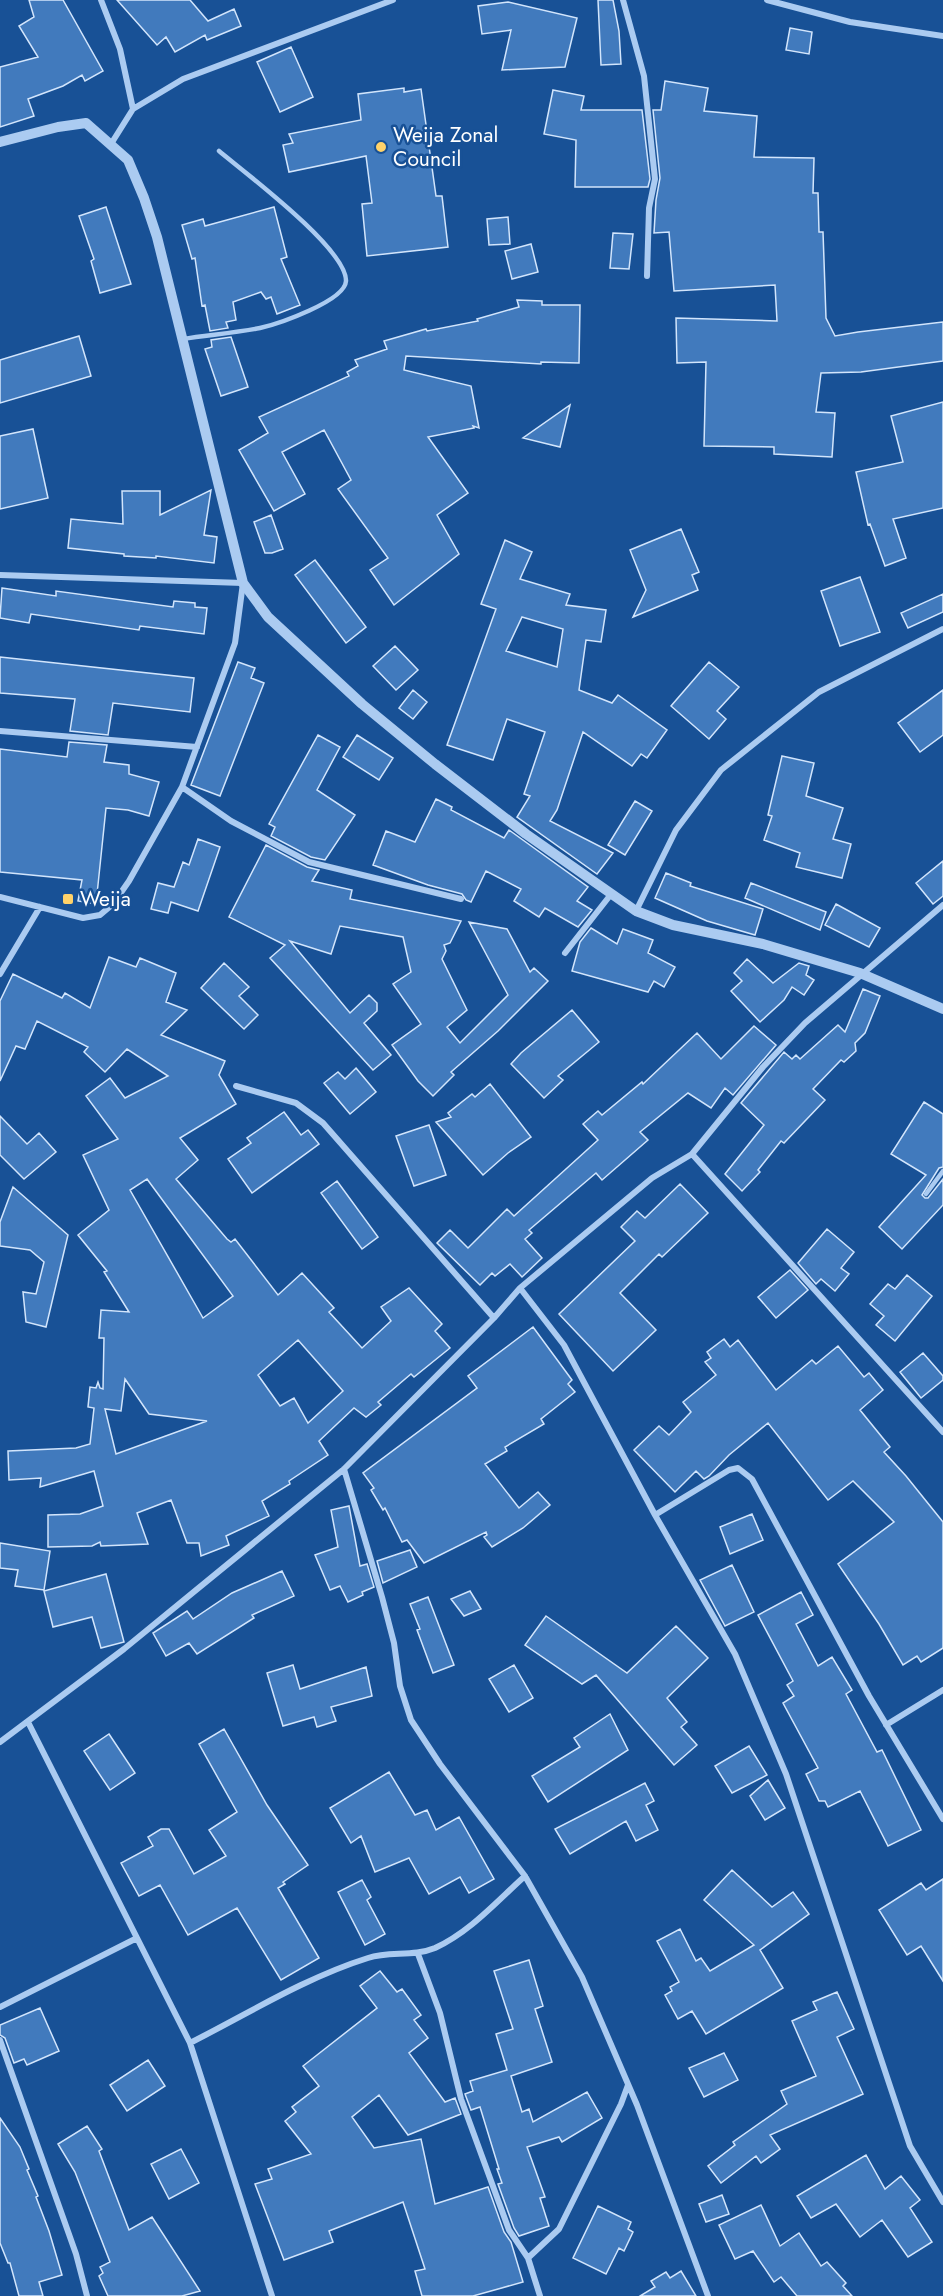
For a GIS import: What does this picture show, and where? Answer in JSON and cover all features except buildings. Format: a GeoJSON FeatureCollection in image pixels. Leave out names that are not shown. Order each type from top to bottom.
{"type":"FeatureCollection","features":[{"type":"Feature","properties":{"kind":"street"},"geometry":{"type":"LineString","coordinates":[[101,0],[120,49],[133,109]]}},
{"type":"Feature","properties":{"kind":"street"},"geometry":{"type":"LineString","coordinates":[[111,144],[133,109],[183,79],[393,0]]}},
{"type":"Feature","properties":{"kind":"street"},"geometry":{"type":"LineString","coordinates":[[623,0],[644,76],[655,179],[649,208],[647,276]]}},
{"type":"Feature","properties":{"kind":"street"},"geometry":{"type":"LineString","coordinates":[[767,0],[850,22],[943,36]]}},
{"type":"Feature","properties":{"kind":"street"},"geometry":{"type":"LineString","coordinates":[[0,142],[58,127],[86,123],[128,160],[157,237],[243,583],[235,643],[182,787],[129,881],[113,904],[100,915],[83,918],[0,897]]}},
{"type":"Feature","properties":{"kind":"street"},"geometry":{"type":"LineString","coordinates":[[0,575],[243,583]]}},
{"type":"Feature","properties":{"kind":"street"},"geometry":{"type":"LineString","coordinates":[[243,583],[268,617],[362,704],[517,827],[636,911],[673,925],[763,944],[860,974],[943,1009]]}},
{"type":"Feature","properties":{"kind":"street"},"geometry":{"type":"LineString","coordinates":[[636,911],[676,830],[722,770],[819,692],[943,629]]}},
{"type":"Feature","properties":{"kind":"street"},"geometry":{"type":"LineString","coordinates":[[0,731],[197,747]]}},
{"type":"Feature","properties":{"kind":"street"},"geometry":{"type":"LineString","coordinates":[[182,787],[231,821],[309,862],[460,899]]}},
{"type":"Feature","properties":{"kind":"street"},"geometry":{"type":"LineString","coordinates":[[565,952],[612,893]]}},
{"type":"Feature","properties":{"kind":"street"},"geometry":{"type":"LineString","coordinates":[[0,1742],[124,1649],[344,1469],[494,1318],[520,1288],[652,1178],[692,1155],[762,1067],[805,1023],[943,904]]}},
{"type":"Feature","properties":{"kind":"street"},"geometry":{"type":"LineString","coordinates":[[0,974],[40,907]]}},
{"type":"Feature","properties":{"kind":"street"},"geometry":{"type":"LineString","coordinates":[[236,1086],[296,1103],[323,1123],[494,1318]]}},
{"type":"Feature","properties":{"kind":"street"},"geometry":{"type":"LineString","coordinates":[[692,1155],[943,1432]]}},
{"type":"Feature","properties":{"kind":"street"},"geometry":{"type":"LineString","coordinates":[[520,1288],[564,1345],[655,1515],[735,1654],[786,1774],[910,2146],[943,2202]]}},
{"type":"Feature","properties":{"kind":"street"},"geometry":{"type":"LineString","coordinates":[[655,1515],[729,1470],[738,1468],[745,1471],[752,1479],[886,1725],[943,1819]]}},
{"type":"Feature","properties":{"kind":"street"},"geometry":{"type":"LineString","coordinates":[[344,1469],[382,1597],[394,1644],[400,1686],[411,1720],[440,1764],[525,1876],[582,1977],[628,2085],[708,2296]]}},
{"type":"Feature","properties":{"kind":"street"},"geometry":{"type":"LineString","coordinates":[[886,1725],[943,1690]]}},
{"type":"Feature","properties":{"kind":"street"},"geometry":{"type":"LineString","coordinates":[[28,1722],[190,2043],[272,2296]]}},
{"type":"Feature","properties":{"kind":"street"},"geometry":{"type":"LineString","coordinates":[[190,2043],[303,1985],[370,1957],[418,1954],[453,1938],[525,1876]]}},
{"type":"Feature","properties":{"kind":"street"},"geometry":{"type":"LineString","coordinates":[[0,2007],[137,1938]]}},
{"type":"Feature","properties":{"kind":"street"},"geometry":{"type":"LineString","coordinates":[[418,1954],[440,2013],[461,2099],[510,2230],[528,2258],[540,2296]]}},
{"type":"Feature","properties":{"kind":"street"},"geometry":{"type":"LineString","coordinates":[[0,2040],[76,2254],[87,2296]]}},
{"type":"Feature","properties":{"kind":"street"},"geometry":{"type":"LineString","coordinates":[[528,2258],[559,2229],[621,2104],[628,2085]]}},
{"type":"Feature","properties":{"kind":"lane"},"geometry":{"type":"LineString","coordinates":[[183,339],[262,327],[330,301],[343,290],[346,284],[345,277],[333,255],[310,227],[219,151]]}},
{"type":"Feature","properties":{"kind":"lane"},"geometry":{"type":"LineString","coordinates":[[926,1194],[943,1171]]}},
{"type":"Feature","properties":{"kind":"place","name":"Weija Zonal Council"},"geometry":{"type":"Point","coordinates":[381,147]}},
{"type":"Feature","properties":{"kind":"place","name":"Weija"},"geometry":{"type":"Point","coordinates":[68,899]}}]}
